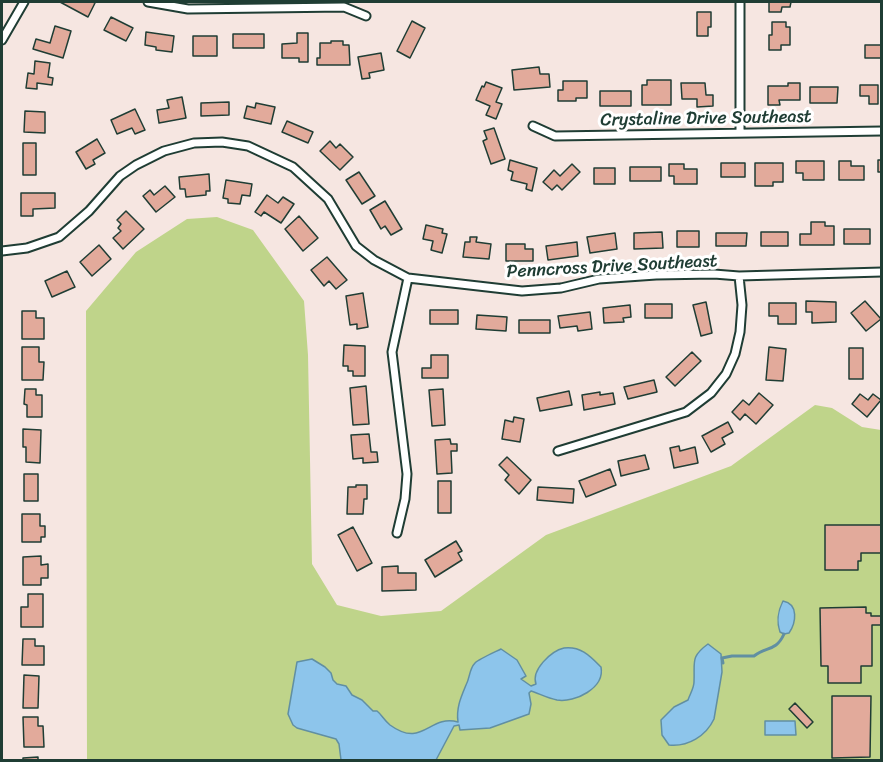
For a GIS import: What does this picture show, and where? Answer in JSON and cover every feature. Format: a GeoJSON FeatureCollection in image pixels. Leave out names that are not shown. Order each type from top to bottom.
{"type":"FeatureCollection","features":[{"type":"Feature","properties":{"kind":"street"},"geometry":{"type":"LineString","coordinates":[[2,40],[24,2]]}},
{"type":"Feature","properties":{"kind":"street"},"geometry":{"type":"LineString","coordinates":[[148,2],[188,9],[344,7],[366,16]]}},
{"type":"Feature","properties":{"kind":"street"},"geometry":{"type":"LineString","coordinates":[[740,2],[740,133]]}},
{"type":"Feature","properties":{"kind":"street","name":"Crystaline Drive Southeast"},"geometry":{"type":"LineString","coordinates":[[533,126],[555,136],[882,131]]}},
{"type":"Feature","properties":{"kind":"street","name":"Penncross Drive Southeast"},"geometry":{"type":"LineString","coordinates":[[2,250],[27,248],[59,237],[89,211],[120,177],[136,165],[164,151],[194,143],[222,142],[248,146],[293,167],[328,199],[356,246],[374,260],[408,278],[522,291],[561,288],[599,279],[714,274],[739,276],[882,272]]}},
{"type":"Feature","properties":{"kind":"street"},"geometry":{"type":"LineString","coordinates":[[558,451],[686,412],[711,393],[726,374],[735,354],[740,332],[742,305],[739,276]]}},
{"type":"Feature","properties":{"kind":"street"},"geometry":{"type":"LineString","coordinates":[[398,533],[407,474],[392,352],[408,278]]}},
{"type":"Feature","properties":{"kind":"green space"},"geometry":{"type":"Polygon","coordinates":[[[217,217],[253,230],[304,301],[308,355],[312,564],[337,605],[381,616],[441,611],[546,535],[731,466],[815,405],[832,408],[862,427],[881,430],[881,760],[87,760],[86,311],[136,252],[187,219],[217,217]]]}},
{"type":"Feature","properties":{"kind":"water"},"geometry":{"type":"Polygon","coordinates":[[[783,601],[792,606],[795,614],[789,633],[784,634],[780,632],[778,620],[783,601]]]}},
{"type":"Feature","properties":{"kind":"water"},"geometry":{"type":"Polygon","coordinates":[[[708,644],[721,654],[722,672],[714,719],[706,731],[696,739],[683,744],[669,745],[662,735],[661,720],[674,707],[688,700],[694,684],[696,656],[708,644]]]}},
{"type":"Feature","properties":{"kind":"water"},"geometry":{"type":"Polygon","coordinates":[[[564,648],[580,650],[601,667],[601,675],[594,687],[580,696],[564,700],[553,699],[531,691],[529,693],[531,704],[529,714],[490,728],[460,730],[459,725],[454,726],[436,760],[341,760],[336,739],[297,728],[288,714],[297,662],[312,659],[325,667],[337,684],[346,686],[352,695],[362,700],[373,711],[377,711],[390,725],[410,734],[440,722],[458,722],[461,698],[472,668],[480,660],[501,649],[517,660],[526,676],[521,679],[531,686],[536,684],[536,673],[543,662],[553,653],[564,648]]]}},
{"type":"Feature","properties":{"kind":"water"},"geometry":{"type":"Polygon","coordinates":[[[765,721],[795,721],[796,735],[765,735],[765,721]]]}},
{"type":"Feature","properties":{"kind":"building"},"geometry":{"type":"Polygon","coordinates":[[[60,2],[93,2],[95,3],[88,17],[60,2]]]}},
{"type":"Feature","properties":{"kind":"building"},"geometry":{"type":"Polygon","coordinates":[[[769,2],[791,2],[790,7],[782,7],[781,12],[769,12],[769,2]]]}},
{"type":"Feature","properties":{"kind":"building"},"geometry":{"type":"Polygon","coordinates":[[[697,12],[711,12],[711,27],[708,27],[708,36],[697,36],[697,12]]]}},
{"type":"Feature","properties":{"kind":"building"},"geometry":{"type":"Polygon","coordinates":[[[111,17],[133,28],[126,41],[104,30],[111,17]]]}},
{"type":"Feature","properties":{"kind":"building"},"geometry":{"type":"Polygon","coordinates":[[[412,21],[425,28],[410,58],[397,51],[412,21]]]}},
{"type":"Feature","properties":{"kind":"building"},"geometry":{"type":"Polygon","coordinates":[[[772,22],[786,22],[786,27],[790,27],[790,45],[781,45],[781,50],[769,50],[772,22]]]}},
{"type":"Feature","properties":{"kind":"building"},"geometry":{"type":"Polygon","coordinates":[[[55,26],[71,31],[63,58],[33,49],[36,39],[50,43],[55,26]]]}},
{"type":"Feature","properties":{"kind":"building"},"geometry":{"type":"Polygon","coordinates":[[[146,32],[174,36],[172,52],[156,50],[156,47],[145,45],[146,32]]]}},
{"type":"Feature","properties":{"kind":"building"},"geometry":{"type":"Polygon","coordinates":[[[297,33],[308,33],[308,62],[299,62],[299,58],[282,58],[282,44],[297,43],[297,33]]]}},
{"type":"Feature","properties":{"kind":"building"},"geometry":{"type":"Polygon","coordinates":[[[233,34],[264,34],[264,48],[233,48],[233,34]]]}},
{"type":"Feature","properties":{"kind":"building"},"geometry":{"type":"Polygon","coordinates":[[[193,36],[217,36],[217,56],[193,56],[193,36]]]}},
{"type":"Feature","properties":{"kind":"building"},"geometry":{"type":"Polygon","coordinates":[[[331,41],[343,41],[343,45],[349,45],[350,65],[317,65],[317,58],[320,58],[320,43],[331,43],[331,41]]]}},
{"type":"Feature","properties":{"kind":"building"},"geometry":{"type":"Polygon","coordinates":[[[865,45],[882,45],[882,58],[865,58],[865,45]]]}},
{"type":"Feature","properties":{"kind":"building"},"geometry":{"type":"Polygon","coordinates":[[[381,53],[384,70],[369,73],[370,78],[362,79],[358,57],[381,53]]]}},
{"type":"Feature","properties":{"kind":"building"},"geometry":{"type":"Polygon","coordinates":[[[35,61],[50,63],[48,77],[53,78],[52,85],[37,83],[37,89],[26,88],[28,73],[34,74],[35,61]]]}},
{"type":"Feature","properties":{"kind":"building"},"geometry":{"type":"Polygon","coordinates":[[[539,67],[540,74],[549,74],[550,87],[514,90],[512,70],[539,67]]]}},
{"type":"Feature","properties":{"kind":"building"},"geometry":{"type":"Polygon","coordinates":[[[647,80],[671,80],[671,105],[642,105],[642,85],[647,85],[647,80]]]}},
{"type":"Feature","properties":{"kind":"building"},"geometry":{"type":"Polygon","coordinates":[[[563,81],[587,81],[587,98],[576,98],[576,101],[558,101],[558,90],[563,90],[563,81]]]}},
{"type":"Feature","properties":{"kind":"building"},"geometry":{"type":"Polygon","coordinates":[[[486,82],[502,88],[496,102],[502,104],[496,119],[486,115],[490,106],[476,100],[486,82]]]}},
{"type":"Feature","properties":{"kind":"building"},"geometry":{"type":"Polygon","coordinates":[[[681,83],[705,83],[706,95],[713,95],[713,106],[697,107],[697,99],[682,99],[681,83]]]}},
{"type":"Feature","properties":{"kind":"building"},"geometry":{"type":"Polygon","coordinates":[[[788,83],[800,83],[800,100],[779,100],[780,105],[768,105],[768,86],[788,86],[788,83]]]}},
{"type":"Feature","properties":{"kind":"building"},"geometry":{"type":"Polygon","coordinates":[[[860,85],[878,85],[878,104],[869,104],[869,96],[860,96],[860,85]]]}},
{"type":"Feature","properties":{"kind":"building"},"geometry":{"type":"Polygon","coordinates":[[[810,87],[838,87],[837,103],[810,103],[810,87]]]}},
{"type":"Feature","properties":{"kind":"building"},"geometry":{"type":"Polygon","coordinates":[[[600,91],[631,91],[631,106],[600,106],[600,91]]]}},
{"type":"Feature","properties":{"kind":"building"},"geometry":{"type":"Polygon","coordinates":[[[182,97],[186,118],[159,123],[157,110],[169,108],[167,100],[182,97]]]}},
{"type":"Feature","properties":{"kind":"building"},"geometry":{"type":"Polygon","coordinates":[[[229,102],[229,115],[201,116],[201,103],[229,102]]]}},
{"type":"Feature","properties":{"kind":"building"},"geometry":{"type":"Polygon","coordinates":[[[256,103],[275,107],[271,124],[244,118],[247,106],[255,108],[256,103]]]}},
{"type":"Feature","properties":{"kind":"building"},"geometry":{"type":"Polygon","coordinates":[[[135,109],[145,130],[135,134],[132,128],[117,134],[111,120],[135,109]]]}},
{"type":"Feature","properties":{"kind":"building"},"geometry":{"type":"Polygon","coordinates":[[[25,111],[45,112],[45,133],[24,132],[25,111]]]}},
{"type":"Feature","properties":{"kind":"building"},"geometry":{"type":"Polygon","coordinates":[[[287,121],[313,132],[308,143],[282,132],[287,121]]]}},
{"type":"Feature","properties":{"kind":"building"},"geometry":{"type":"Polygon","coordinates":[[[494,128],[505,159],[491,164],[483,141],[487,139],[484,131],[494,128]]]}},
{"type":"Feature","properties":{"kind":"building"},"geometry":{"type":"Polygon","coordinates":[[[97,139],[105,153],[93,160],[95,164],[86,169],[76,152],[97,139]]]}},
{"type":"Feature","properties":{"kind":"building"},"geometry":{"type":"Polygon","coordinates":[[[330,141],[336,148],[340,144],[353,157],[340,170],[320,151],[330,141]]]}},
{"type":"Feature","properties":{"kind":"building"},"geometry":{"type":"Polygon","coordinates":[[[23,143],[36,143],[36,175],[23,175],[23,143]]]}},
{"type":"Feature","properties":{"kind":"building"},"geometry":{"type":"Polygon","coordinates":[[[510,160],[537,168],[532,191],[526,189],[527,184],[511,180],[513,172],[508,170],[510,160]]]}},
{"type":"Feature","properties":{"kind":"building"},"geometry":{"type":"Polygon","coordinates":[[[878,160],[882,160],[882,172],[878,172],[878,160]]]}},
{"type":"Feature","properties":{"kind":"building"},"geometry":{"type":"Polygon","coordinates":[[[796,161],[824,161],[824,180],[803,180],[803,173],[796,173],[796,161]]]}},
{"type":"Feature","properties":{"kind":"building"},"geometry":{"type":"Polygon","coordinates":[[[839,161],[851,161],[851,166],[864,166],[864,180],[839,180],[839,161]]]}},
{"type":"Feature","properties":{"kind":"building"},"geometry":{"type":"Polygon","coordinates":[[[721,163],[745,163],[745,177],[721,177],[721,163]]]}},
{"type":"Feature","properties":{"kind":"building"},"geometry":{"type":"Polygon","coordinates":[[[755,163],[783,163],[783,182],[773,182],[773,186],[755,186],[755,163]]]}},
{"type":"Feature","properties":{"kind":"building"},"geometry":{"type":"Polygon","coordinates":[[[572,164],[580,172],[562,190],[557,185],[552,190],[543,182],[554,170],[560,176],[572,164]]]}},
{"type":"Feature","properties":{"kind":"building"},"geometry":{"type":"Polygon","coordinates":[[[669,164],[684,164],[684,169],[697,169],[697,184],[674,184],[674,176],[669,176],[669,164]]]}},
{"type":"Feature","properties":{"kind":"building"},"geometry":{"type":"Polygon","coordinates":[[[630,167],[661,167],[661,181],[630,181],[630,167]]]}},
{"type":"Feature","properties":{"kind":"building"},"geometry":{"type":"Polygon","coordinates":[[[594,168],[615,168],[615,184],[594,184],[594,168]]]}},
{"type":"Feature","properties":{"kind":"building"},"geometry":{"type":"Polygon","coordinates":[[[359,172],[375,196],[362,204],[346,180],[359,172]]]}},
{"type":"Feature","properties":{"kind":"building"},"geometry":{"type":"Polygon","coordinates":[[[209,174],[210,191],[206,191],[206,195],[186,197],[185,189],[180,189],[179,177],[209,174]]]}},
{"type":"Feature","properties":{"kind":"building"},"geometry":{"type":"Polygon","coordinates":[[[226,180],[252,184],[250,196],[242,195],[240,204],[228,203],[228,199],[223,198],[226,180]]]}},
{"type":"Feature","properties":{"kind":"building"},"geometry":{"type":"Polygon","coordinates":[[[165,186],[175,197],[156,212],[143,196],[150,190],[154,195],[165,186]]]}},
{"type":"Feature","properties":{"kind":"building"},"geometry":{"type":"Polygon","coordinates":[[[21,193],[55,193],[55,208],[33,209],[33,216],[21,216],[21,193]]]}},
{"type":"Feature","properties":{"kind":"building"},"geometry":{"type":"Polygon","coordinates":[[[267,195],[278,203],[283,197],[294,204],[281,223],[264,212],[261,216],[255,212],[267,195]]]}},
{"type":"Feature","properties":{"kind":"building"},"geometry":{"type":"Polygon","coordinates":[[[385,201],[402,229],[391,235],[385,226],[381,229],[370,210],[385,201]]]}},
{"type":"Feature","properties":{"kind":"building"},"geometry":{"type":"Polygon","coordinates":[[[126,211],[144,229],[123,249],[113,238],[121,231],[118,228],[121,224],[117,220],[126,211]]]}},
{"type":"Feature","properties":{"kind":"building"},"geometry":{"type":"Polygon","coordinates":[[[299,216],[318,238],[303,251],[285,229],[299,216]]]}},
{"type":"Feature","properties":{"kind":"building"},"geometry":{"type":"Polygon","coordinates":[[[811,222],[825,222],[825,226],[834,226],[834,245],[800,245],[800,234],[811,234],[811,222]]]}},
{"type":"Feature","properties":{"kind":"building"},"geometry":{"type":"Polygon","coordinates":[[[426,225],[443,229],[442,233],[447,234],[442,253],[431,250],[433,241],[423,239],[426,225]]]}},
{"type":"Feature","properties":{"kind":"building"},"geometry":{"type":"Polygon","coordinates":[[[844,229],[870,229],[870,244],[844,244],[844,229]]]}},
{"type":"Feature","properties":{"kind":"building"},"geometry":{"type":"Polygon","coordinates":[[[677,231],[699,231],[699,247],[677,247],[677,231]]]}},
{"type":"Feature","properties":{"kind":"building"},"geometry":{"type":"Polygon","coordinates":[[[662,232],[663,248],[634,249],[634,233],[662,232]]]}},
{"type":"Feature","properties":{"kind":"building"},"geometry":{"type":"Polygon","coordinates":[[[761,232],[788,232],[788,246],[761,246],[761,232]]]}},
{"type":"Feature","properties":{"kind":"building"},"geometry":{"type":"Polygon","coordinates":[[[615,233],[617,249],[590,253],[587,237],[615,233]]]}},
{"type":"Feature","properties":{"kind":"building"},"geometry":{"type":"Polygon","coordinates":[[[716,233],[747,233],[746,246],[716,246],[716,233]]]}},
{"type":"Feature","properties":{"kind":"building"},"geometry":{"type":"Polygon","coordinates":[[[470,237],[477,237],[476,242],[491,244],[489,259],[463,257],[465,242],[470,242],[470,237]]]}},
{"type":"Feature","properties":{"kind":"building"},"geometry":{"type":"Polygon","coordinates":[[[577,242],[578,256],[548,260],[546,246],[577,242]]]}},
{"type":"Feature","properties":{"kind":"building"},"geometry":{"type":"Polygon","coordinates":[[[506,244],[525,244],[525,249],[533,249],[533,261],[506,261],[506,244]]]}},
{"type":"Feature","properties":{"kind":"building"},"geometry":{"type":"Polygon","coordinates":[[[99,245],[111,259],[92,276],[80,262],[99,245]]]}},
{"type":"Feature","properties":{"kind":"building"},"geometry":{"type":"Polygon","coordinates":[[[327,257],[347,280],[336,289],[329,281],[324,286],[311,270],[327,257]]]}},
{"type":"Feature","properties":{"kind":"building"},"geometry":{"type":"Polygon","coordinates":[[[67,271],[75,287],[52,297],[45,281],[67,271]]]}},
{"type":"Feature","properties":{"kind":"building"},"geometry":{"type":"Polygon","coordinates":[[[363,293],[368,327],[357,329],[357,324],[350,325],[346,296],[363,293]]]}},
{"type":"Feature","properties":{"kind":"building"},"geometry":{"type":"Polygon","coordinates":[[[806,301],[836,302],[836,322],[812,323],[812,312],[806,312],[806,301]]]}},
{"type":"Feature","properties":{"kind":"building"},"geometry":{"type":"Polygon","coordinates":[[[865,301],[881,319],[866,331],[851,313],[865,301]]]}},
{"type":"Feature","properties":{"kind":"building"},"geometry":{"type":"Polygon","coordinates":[[[706,302],[712,333],[701,336],[693,305],[706,302]]]}},
{"type":"Feature","properties":{"kind":"building"},"geometry":{"type":"Polygon","coordinates":[[[769,303],[796,303],[796,324],[778,324],[778,316],[769,316],[769,303]]]}},
{"type":"Feature","properties":{"kind":"building"},"geometry":{"type":"Polygon","coordinates":[[[645,304],[672,304],[672,318],[645,318],[645,304]]]}},
{"type":"Feature","properties":{"kind":"building"},"geometry":{"type":"Polygon","coordinates":[[[630,305],[631,317],[623,318],[624,322],[604,323],[603,308],[630,305]]]}},
{"type":"Feature","properties":{"kind":"building"},"geometry":{"type":"Polygon","coordinates":[[[430,310],[458,310],[458,324],[430,324],[430,310]]]}},
{"type":"Feature","properties":{"kind":"building"},"geometry":{"type":"Polygon","coordinates":[[[22,311],[36,311],[36,318],[44,318],[44,339],[22,339],[22,311]]]}},
{"type":"Feature","properties":{"kind":"building"},"geometry":{"type":"Polygon","coordinates":[[[590,312],[592,329],[578,331],[577,326],[560,328],[558,316],[590,312]]]}},
{"type":"Feature","properties":{"kind":"building"},"geometry":{"type":"Polygon","coordinates":[[[477,315],[507,317],[506,331],[476,329],[477,315]]]}},
{"type":"Feature","properties":{"kind":"building"},"geometry":{"type":"Polygon","coordinates":[[[519,320],[550,320],[550,333],[519,333],[519,320]]]}},
{"type":"Feature","properties":{"kind":"building"},"geometry":{"type":"Polygon","coordinates":[[[344,345],[365,346],[365,376],[353,376],[353,371],[348,371],[348,366],[343,366],[344,345]]]}},
{"type":"Feature","properties":{"kind":"building"},"geometry":{"type":"Polygon","coordinates":[[[22,347],[39,347],[39,362],[44,362],[43,380],[22,380],[22,347]]]}},
{"type":"Feature","properties":{"kind":"building"},"geometry":{"type":"Polygon","coordinates":[[[769,347],[786,349],[783,381],[766,380],[769,347]]]}},
{"type":"Feature","properties":{"kind":"building"},"geometry":{"type":"Polygon","coordinates":[[[849,348],[863,348],[863,379],[849,379],[849,348]]]}},
{"type":"Feature","properties":{"kind":"building"},"geometry":{"type":"Polygon","coordinates":[[[692,352],[701,361],[675,386],[666,377],[692,352]]]}},
{"type":"Feature","properties":{"kind":"building"},"geometry":{"type":"Polygon","coordinates":[[[431,355],[448,355],[448,378],[422,378],[422,368],[431,368],[431,355]]]}},
{"type":"Feature","properties":{"kind":"building"},"geometry":{"type":"Polygon","coordinates":[[[654,380],[657,392],[628,399],[624,387],[654,380]]]}},
{"type":"Feature","properties":{"kind":"building"},"geometry":{"type":"Polygon","coordinates":[[[366,386],[369,424],[353,425],[350,388],[366,386]]]}},
{"type":"Feature","properties":{"kind":"building"},"geometry":{"type":"Polygon","coordinates":[[[25,389],[36,389],[36,395],[42,395],[42,417],[27,417],[27,405],[24,404],[25,389]]]}},
{"type":"Feature","properties":{"kind":"building"},"geometry":{"type":"Polygon","coordinates":[[[443,389],[445,425],[432,426],[429,390],[443,389]]]}},
{"type":"Feature","properties":{"kind":"building"},"geometry":{"type":"Polygon","coordinates":[[[569,391],[572,405],[540,411],[537,398],[569,391]]]}},
{"type":"Feature","properties":{"kind":"building"},"geometry":{"type":"Polygon","coordinates":[[[600,392],[600,395],[613,393],[615,404],[584,410],[582,395],[600,392]]]}},
{"type":"Feature","properties":{"kind":"building"},"geometry":{"type":"Polygon","coordinates":[[[759,393],[773,405],[756,424],[745,414],[740,420],[732,412],[743,400],[749,405],[759,393]]]}},
{"type":"Feature","properties":{"kind":"building"},"geometry":{"type":"Polygon","coordinates":[[[860,394],[868,400],[873,394],[881,400],[867,417],[852,404],[860,394]]]}},
{"type":"Feature","properties":{"kind":"building"},"geometry":{"type":"Polygon","coordinates":[[[514,417],[524,419],[520,442],[502,439],[505,420],[513,422],[514,417]]]}},
{"type":"Feature","properties":{"kind":"building"},"geometry":{"type":"Polygon","coordinates":[[[728,422],[733,432],[722,438],[725,444],[711,452],[702,436],[728,422]]]}},
{"type":"Feature","properties":{"kind":"building"},"geometry":{"type":"Polygon","coordinates":[[[23,429],[41,430],[40,463],[26,462],[23,429]]]}},
{"type":"Feature","properties":{"kind":"building"},"geometry":{"type":"Polygon","coordinates":[[[369,434],[371,452],[377,452],[378,462],[363,463],[363,458],[353,459],[351,435],[369,434]]]}},
{"type":"Feature","properties":{"kind":"building"},"geometry":{"type":"Polygon","coordinates":[[[450,439],[451,444],[457,444],[457,451],[451,451],[452,473],[437,474],[435,440],[450,439]]]}},
{"type":"Feature","properties":{"kind":"building"},"geometry":{"type":"Polygon","coordinates":[[[679,446],[680,451],[695,447],[698,463],[674,468],[670,448],[679,446]]]}},
{"type":"Feature","properties":{"kind":"building"},"geometry":{"type":"Polygon","coordinates":[[[645,455],[649,469],[621,476],[618,461],[645,455]]]}},
{"type":"Feature","properties":{"kind":"building"},"geometry":{"type":"Polygon","coordinates":[[[507,457],[531,480],[519,494],[505,480],[509,475],[499,465],[507,457]]]}},
{"type":"Feature","properties":{"kind":"building"},"geometry":{"type":"Polygon","coordinates":[[[610,469],[616,485],[586,497],[579,481],[610,469]]]}},
{"type":"Feature","properties":{"kind":"building"},"geometry":{"type":"Polygon","coordinates":[[[24,474],[38,474],[38,501],[24,501],[24,474]]]}},
{"type":"Feature","properties":{"kind":"building"},"geometry":{"type":"Polygon","coordinates":[[[438,481],[451,481],[451,513],[438,513],[438,481]]]}},
{"type":"Feature","properties":{"kind":"building"},"geometry":{"type":"Polygon","coordinates":[[[356,485],[367,485],[367,499],[364,499],[363,514],[347,514],[348,487],[356,487],[356,485]]]}},
{"type":"Feature","properties":{"kind":"building"},"geometry":{"type":"Polygon","coordinates":[[[538,487],[574,489],[573,503],[537,500],[538,487]]]}},
{"type":"Feature","properties":{"kind":"building"},"geometry":{"type":"Polygon","coordinates":[[[22,514],[40,514],[40,526],[45,526],[45,537],[41,537],[41,542],[22,542],[22,514]]]}},
{"type":"Feature","properties":{"kind":"building"},"geometry":{"type":"Polygon","coordinates":[[[825,525],[882,525],[882,553],[861,553],[858,570],[825,570],[825,525]]]}},
{"type":"Feature","properties":{"kind":"building"},"geometry":{"type":"Polygon","coordinates":[[[353,527],[372,563],[357,571],[338,535],[353,527]]]}},
{"type":"Feature","properties":{"kind":"building"},"geometry":{"type":"Polygon","coordinates":[[[456,541],[462,551],[458,553],[462,560],[435,577],[425,560],[456,541]]]}},
{"type":"Feature","properties":{"kind":"building"},"geometry":{"type":"Polygon","coordinates":[[[41,556],[41,565],[48,564],[48,578],[41,578],[41,585],[23,585],[23,557],[41,556]]]}},
{"type":"Feature","properties":{"kind":"building"},"geometry":{"type":"Polygon","coordinates":[[[398,566],[398,573],[416,573],[416,590],[382,591],[382,567],[398,566]]]}},
{"type":"Feature","properties":{"kind":"building"},"geometry":{"type":"Polygon","coordinates":[[[28,594],[43,594],[43,627],[21,627],[21,607],[28,607],[28,594]]]}},
{"type":"Feature","properties":{"kind":"building"},"geometry":{"type":"Polygon","coordinates":[[[866,607],[866,613],[871,613],[871,616],[882,616],[882,625],[872,625],[872,666],[861,666],[861,683],[828,683],[828,666],[821,666],[820,608],[866,607]]]}},
{"type":"Feature","properties":{"kind":"building"},"geometry":{"type":"Polygon","coordinates":[[[23,639],[35,639],[35,646],[44,646],[44,665],[22,665],[23,639]]]}},
{"type":"Feature","properties":{"kind":"building"},"geometry":{"type":"Polygon","coordinates":[[[24,675],[39,676],[38,708],[23,708],[24,675]]]}},
{"type":"Feature","properties":{"kind":"building"},"geometry":{"type":"Polygon","coordinates":[[[832,696],[871,696],[870,757],[832,758],[832,696]]]}},
{"type":"Feature","properties":{"kind":"building"},"geometry":{"type":"Polygon","coordinates":[[[795,703],[813,722],[807,728],[789,709],[795,703]]]}},
{"type":"Feature","properties":{"kind":"building"},"geometry":{"type":"Polygon","coordinates":[[[23,717],[38,717],[38,726],[43,726],[44,747],[24,747],[23,717]]]}},
{"type":"Feature","properties":{"kind":"building"},"geometry":{"type":"Polygon","coordinates":[[[38,757],[38,760],[23,760],[23,758],[38,757]]]}},
{"type":"Feature","properties":{"kind":"waterway"},"geometry":{"type":"LineString","coordinates":[[723,663],[722,658],[754,656],[778,644],[784,634]]}}]}
